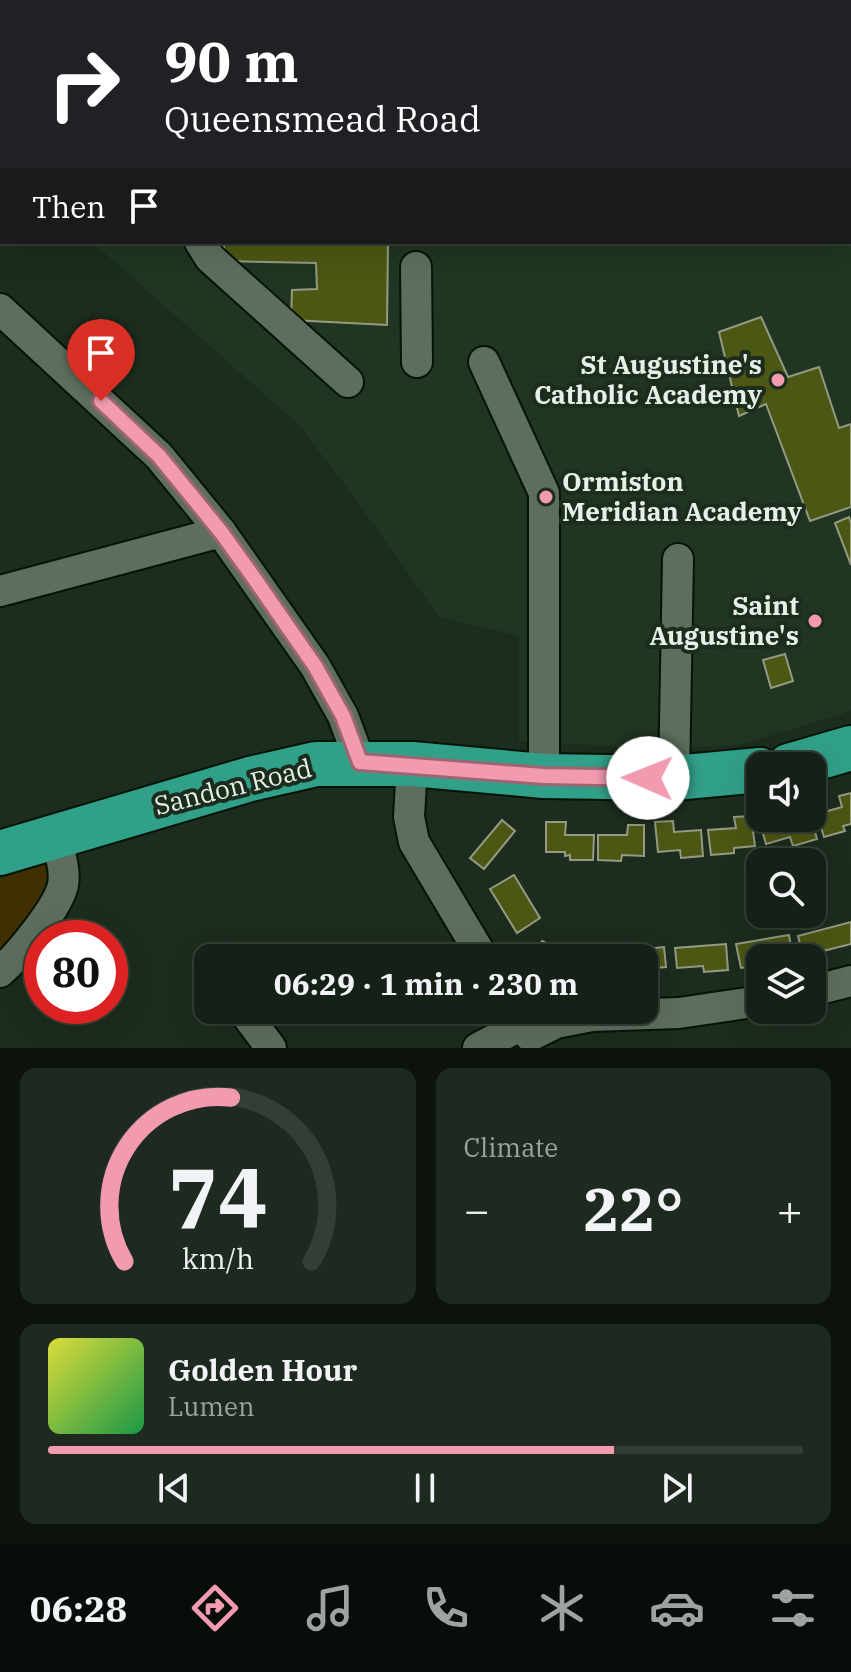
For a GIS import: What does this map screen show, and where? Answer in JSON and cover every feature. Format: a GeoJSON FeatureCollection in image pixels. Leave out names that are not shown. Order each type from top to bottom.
{"type":"FeatureCollection","features":[{"type":"Feature","properties":{"kind":"highway"},"geometry":{"type":"LineString","coordinates":[[826,755],[851,748]]}},
{"type":"Feature","properties":{"kind":"highway","name":"Sandon Road"},"geometry":{"type":"LineString","coordinates":[[0,853],[250,779],[316,764],[412,764],[544,776],[674,778],[746,771]]}},
{"type":"Feature","properties":{"kind":"street"},"geometry":{"type":"LineString","coordinates":[[201,244],[210,258],[348,382]]}},
{"type":"Feature","properties":{"kind":"street"},"geometry":{"type":"LineString","coordinates":[[416,267],[417,362]]}},
{"type":"Feature","properties":{"kind":"street"},"geometry":{"type":"LineString","coordinates":[[0,309],[159,456],[221,532],[315,666],[343,716],[360,762]]}},
{"type":"Feature","properties":{"kind":"street"},"geometry":{"type":"LineString","coordinates":[[484,362],[544,493],[544,776]]}},
{"type":"Feature","properties":{"kind":"street"},"geometry":{"type":"LineString","coordinates":[[0,591],[221,532]]}},
{"type":"Feature","properties":{"kind":"street"},"geometry":{"type":"LineString","coordinates":[[674,778],[678,559]]}},
{"type":"Feature","properties":{"kind":"street"},"geometry":{"type":"LineString","coordinates":[[412,764],[409,817],[414,842],[475,944]]}},
{"type":"Feature","properties":{"kind":"street"},"geometry":{"type":"LineString","coordinates":[[0,972],[55,906],[63,883],[61,857],[54,835]]}},
{"type":"Feature","properties":{"kind":"street"},"geometry":{"type":"LineString","coordinates":[[826,987],[851,981]]}},
{"type":"Feature","properties":{"kind":"street"},"geometry":{"type":"LineString","coordinates":[[478,1048],[526,1030],[592,1016],[679,1013],[746,1003]]}},
{"type":"Feature","properties":{"kind":"street"},"geometry":{"type":"LineString","coordinates":[[253,1024],[271,1048]]}},
{"type":"Feature","properties":{"kind":"shaded area","name":"Ormiston Meridian Academy"},"geometry":{"type":"Polygon","coordinates":[[[94,244],[851,244],[851,711],[744,744],[659,749],[519,741],[519,636],[439,617],[298,424],[94,244]]]}},
{"type":"Feature","properties":{"kind":"shaded area"},"geometry":{"type":"Polygon","coordinates":[[[55,860],[36,906],[0,954],[0,879],[55,860]]]}},
{"type":"Feature","properties":{"kind":"building"},"geometry":{"type":"Polygon","coordinates":[[[224,244],[388,244],[387,325],[291,320],[292,290],[317,289],[316,263],[224,261],[224,244]]]}},
{"type":"Feature","properties":{"kind":"building"},"geometry":{"type":"Polygon","coordinates":[[[761,317],[788,377],[819,367],[839,428],[851,424],[851,507],[810,521],[766,404],[739,416],[719,332],[761,317]]]}},
{"type":"Feature","properties":{"kind":"building"},"geometry":{"type":"Polygon","coordinates":[[[849,517],[851,523],[851,565],[835,523],[849,517]]]}},
{"type":"Feature","properties":{"kind":"building"},"geometry":{"type":"Polygon","coordinates":[[[785,654],[793,681],[771,688],[763,660],[785,654]]]}},
{"type":"Feature","properties":{"kind":"building"},"geometry":{"type":"Polygon","coordinates":[[[851,793],[851,824],[843,826],[845,831],[824,837],[826,811],[842,807],[839,796],[851,793]]]}},
{"type":"Feature","properties":{"kind":"building"},"geometry":{"type":"Polygon","coordinates":[[[746,816],[746,832],[753,832],[755,846],[734,848],[734,853],[711,855],[708,830],[736,828],[734,817],[746,816]]]}},
{"type":"Feature","properties":{"kind":"building"},"geometry":{"type":"Polygon","coordinates":[[[502,820],[515,831],[484,869],[470,858],[502,820]]]}},
{"type":"Feature","properties":{"kind":"building"},"geometry":{"type":"Polygon","coordinates":[[[673,821],[674,832],[701,830],[703,856],[681,858],[680,850],[658,852],[655,822],[673,821]]]}},
{"type":"Feature","properties":{"kind":"building"},"geometry":{"type":"Polygon","coordinates":[[[546,822],[566,822],[565,835],[594,835],[593,860],[570,860],[570,855],[565,856],[565,852],[546,852],[546,822]]]}},
{"type":"Feature","properties":{"kind":"building"},"geometry":{"type":"Polygon","coordinates":[[[628,825],[644,825],[644,856],[622,855],[621,861],[598,860],[598,835],[627,835],[628,825]]]}},
{"type":"Feature","properties":{"kind":"building"},"geometry":{"type":"Polygon","coordinates":[[[763,832],[815,832],[817,839],[793,846],[790,837],[766,844],[763,832]]]}},
{"type":"Feature","properties":{"kind":"building"},"geometry":{"type":"Polygon","coordinates":[[[514,875],[540,918],[517,933],[490,889],[514,875]]]}},
{"type":"Feature","properties":{"kind":"building"},"geometry":{"type":"Polygon","coordinates":[[[851,922],[851,944],[826,950],[826,944],[800,944],[798,936],[851,922]]]}},
{"type":"Feature","properties":{"kind":"building"},"geometry":{"type":"Polygon","coordinates":[[[789,935],[791,944],[746,944],[746,967],[741,968],[736,944],[789,935]]]}},
{"type":"Feature","properties":{"kind":"building"},"geometry":{"type":"Polygon","coordinates":[[[726,944],[728,970],[704,972],[703,966],[677,968],[675,948],[726,944]]]}},
{"type":"Feature","properties":{"kind":"building"},"geometry":{"type":"Polygon","coordinates":[[[664,947],[666,967],[658,968],[658,948],[664,947]]]}},
{"type":"Feature","properties":{"kind":"place","name":"St Augustine's Catholic Academy"},"geometry":{"type":"Point","coordinates":[778,380]}},
{"type":"Feature","properties":{"kind":"place","name":"Ormiston Meridian Academy"},"geometry":{"type":"Point","coordinates":[546,497]}},
{"type":"Feature","properties":{"kind":"place","name":"Saint Augustine's"},"geometry":{"type":"Point","coordinates":[815,621]}},
{"type":"Feature","properties":{"kind":"route"},"geometry":{"type":"LineString","coordinates":[[101,401],[159,456],[221,532],[315,666],[343,716],[360,762],[544,776],[648,778]]}}]}
